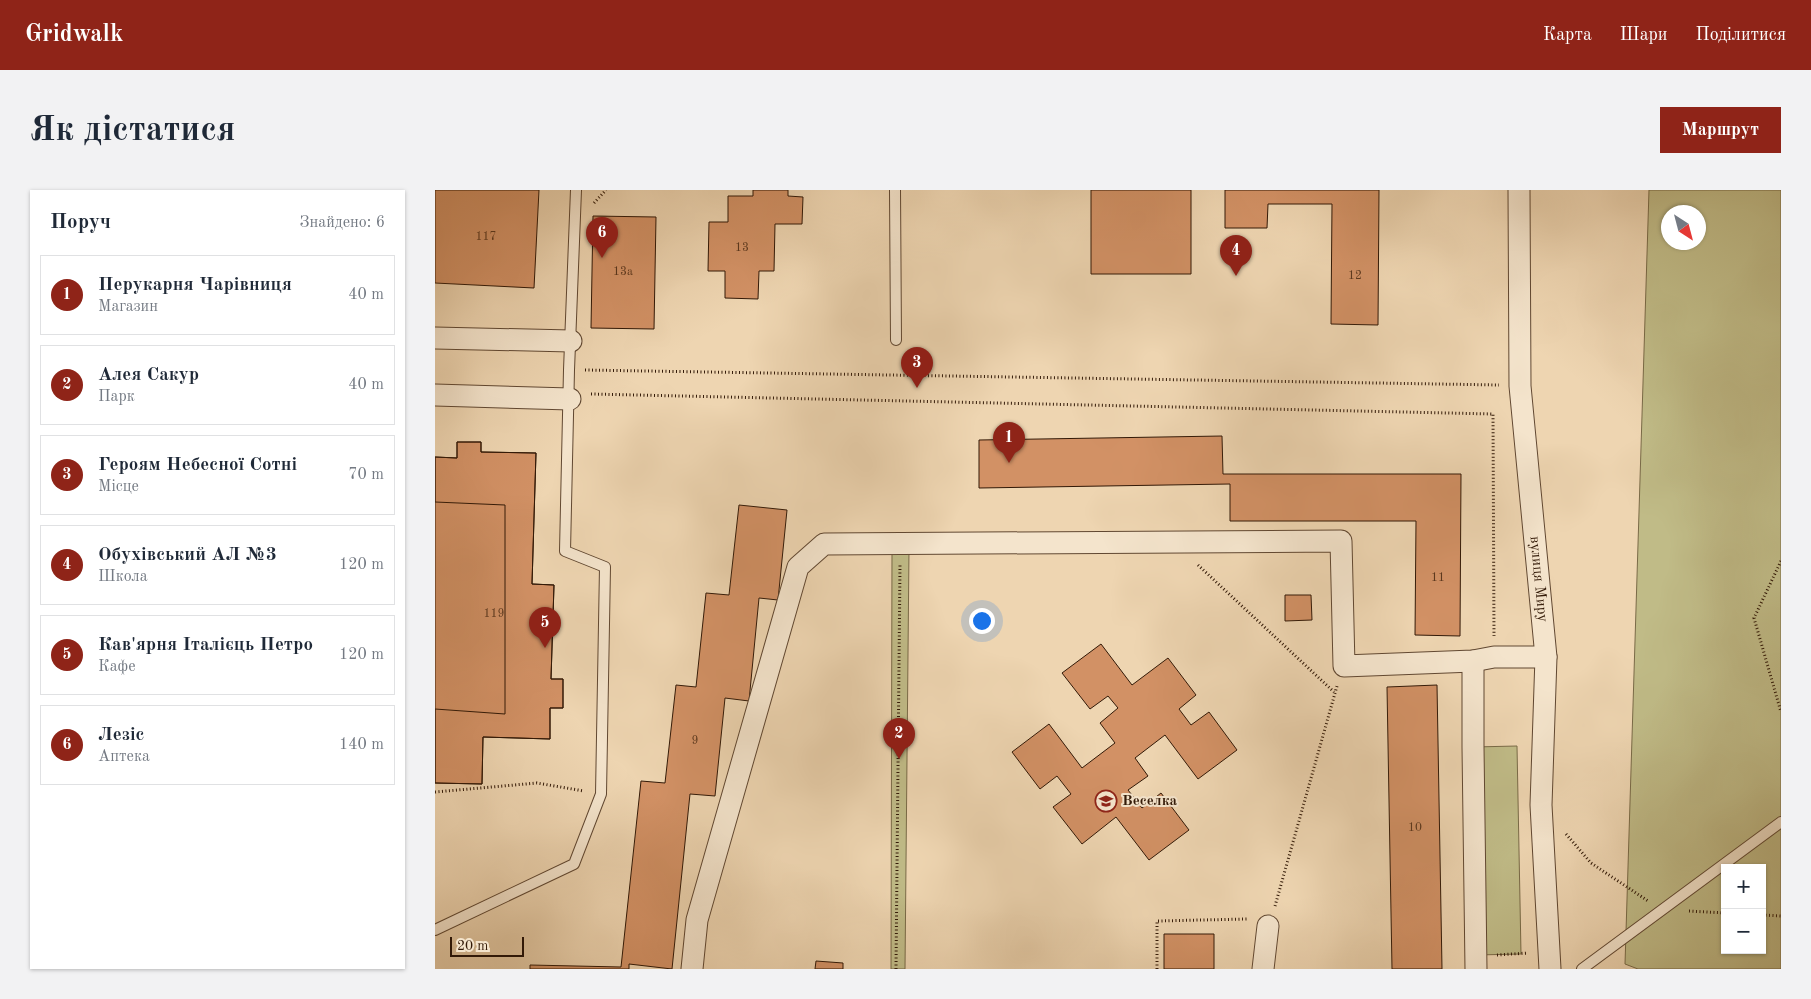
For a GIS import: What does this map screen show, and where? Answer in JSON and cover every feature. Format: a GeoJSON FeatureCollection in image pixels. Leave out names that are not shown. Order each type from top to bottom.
{"type":"FeatureCollection","features":[{"type":"Feature","properties":{"kind":"street","name":"вулиця Миру"},"geometry":{"type":"LineString","coordinates":[[1519,190],[1520,386],[1546,658],[1541,805],[1550,959]]}},
{"type":"Feature","properties":{"kind":"street"},"geometry":{"type":"LineString","coordinates":[[435,338],[571,341]]}},
{"type":"Feature","properties":{"kind":"street"},"geometry":{"type":"LineString","coordinates":[[435,395],[570,397]]}},
{"type":"Feature","properties":{"kind":"street"},"geometry":{"type":"LineString","coordinates":[[692,969],[697,920],[798,567],[824,544],[1341,540],[1343,666],[1473,661],[1494,657],[1546,658]]}},
{"type":"Feature","properties":{"kind":"street"},"geometry":{"type":"LineString","coordinates":[[1473,661],[1476,962]]}},
{"type":"Feature","properties":{"kind":"street"},"geometry":{"type":"LineString","coordinates":[[1263,969],[1268,926]]}},
{"type":"Feature","properties":{"kind":"lane"},"geometry":{"type":"LineString","coordinates":[[435,930],[574,864],[601,794],[605,567],[565,551],[570,397],[569,370],[576,190]]}},
{"type":"Feature","properties":{"kind":"lane"},"geometry":{"type":"LineString","coordinates":[[895,190],[896,340]]}},
{"type":"Feature","properties":{"kind":"lane"},"geometry":{"type":"LineString","coordinates":[[1582,969],[1781,822]]}},
{"type":"Feature","properties":{"kind":"path"},"geometry":{"type":"LineString","coordinates":[[569,370],[1520,386]]}},
{"type":"Feature","properties":{"kind":"path"},"geometry":{"type":"LineString","coordinates":[[570,397],[1493,414],[1494,657]]}},
{"type":"Feature","properties":{"kind":"path"},"geometry":{"type":"LineString","coordinates":[[1173,542],[1334,692]]}},
{"type":"Feature","properties":{"kind":"path"},"geometry":{"type":"LineString","coordinates":[[896,969],[900,544]]}},
{"type":"Feature","properties":{"kind":"path"},"geometry":{"type":"LineString","coordinates":[[1781,561],[1755,618],[1781,712]]}},
{"type":"Feature","properties":{"kind":"path"},"geometry":{"type":"LineString","coordinates":[[1157,969],[1157,921],[1254,919],[1268,926],[1343,666]]}},
{"type":"Feature","properties":{"kind":"path"},"geometry":{"type":"LineString","coordinates":[[435,792],[537,783],[601,794]]}},
{"type":"Feature","properties":{"kind":"path"},"geometry":{"type":"LineString","coordinates":[[1541,805],[1591,864],[1663,910],[1721,913]]}},
{"type":"Feature","properties":{"kind":"path"},"geometry":{"type":"LineString","coordinates":[[1766,915],[1781,916]]}},
{"type":"Feature","properties":{"kind":"path"},"geometry":{"type":"LineString","coordinates":[[1476,962],[1521,954],[1550,959]]}},
{"type":"Feature","properties":{"kind":"shaded area"},"geometry":{"type":"Polygon","coordinates":[[[1649,190],[1781,190],[1781,969],[1638,969],[1625,964],[1649,190]]]}},
{"type":"Feature","properties":{"kind":"shaded area"},"geometry":{"type":"Polygon","coordinates":[[[892,547],[909,549],[905,969],[891,969],[892,547]]]}},
{"type":"Feature","properties":{"kind":"shaded area"},"geometry":{"type":"Polygon","coordinates":[[[1517,746],[1521,954],[1476,955],[1473,747],[1517,746]]]}},
{"type":"Feature","properties":{"kind":"building"},"geometry":{"type":"Polygon","coordinates":[[[435,190],[539,190],[534,288],[435,283],[435,190]]]}},
{"type":"Feature","properties":{"kind":"building"},"geometry":{"type":"Polygon","coordinates":[[[753,190],[788,190],[788,196],[803,197],[802,224],[775,224],[774,271],[759,271],[758,299],[725,298],[725,271],[708,271],[709,222],[728,222],[728,196],[753,196],[753,190]]]}},
{"type":"Feature","properties":{"kind":"building"},"geometry":{"type":"Polygon","coordinates":[[[1091,190],[1191,190],[1191,274],[1091,274],[1091,190]]]}},
{"type":"Feature","properties":{"kind":"building"},"geometry":{"type":"Polygon","coordinates":[[[1225,190],[1379,190],[1378,325],[1331,324],[1332,204],[1268,204],[1267,228],[1225,228],[1225,190]]]}},
{"type":"Feature","properties":{"kind":"building"},"geometry":{"type":"Polygon","coordinates":[[[593,216],[656,217],[654,329],[591,328],[593,216]]]}},
{"type":"Feature","properties":{"kind":"building"},"geometry":{"type":"Polygon","coordinates":[[[1222,436],[1223,474],[1461,474],[1460,636],[1415,635],[1416,521],[1230,521],[1230,484],[979,488],[979,440],[1222,436]]]}},
{"type":"Feature","properties":{"kind":"building"},"geometry":{"type":"Polygon","coordinates":[[[457,442],[481,442],[481,452],[536,453],[532,584],[554,585],[551,679],[563,679],[563,708],[550,708],[550,739],[483,737],[482,784],[435,783],[435,709],[505,714],[505,505],[435,502],[435,457],[457,458],[457,442]]]}},
{"type":"Feature","properties":{"kind":"building"},"geometry":{"type":"Polygon","coordinates":[[[457,442],[481,442],[481,452],[536,453],[532,584],[554,585],[551,679],[563,679],[563,708],[550,708],[550,739],[483,737],[482,784],[435,783],[435,457],[457,458],[457,442]]]}},
{"type":"Feature","properties":{"kind":"building"},"geometry":{"type":"Polygon","coordinates":[[[739,505],[787,510],[778,600],[759,598],[749,701],[725,698],[715,796],[690,794],[672,969],[629,964],[629,969],[530,969],[530,965],[621,967],[641,781],[665,783],[676,685],[696,687],[706,593],[729,595],[739,505]]]}},
{"type":"Feature","properties":{"kind":"building"},"geometry":{"type":"Polygon","coordinates":[[[1285,595],[1311,595],[1312,620],[1285,621],[1285,595]]]}},
{"type":"Feature","properties":{"kind":"building"},"geometry":{"type":"Polygon","coordinates":[[[1101,644],[1132,685],[1168,658],[1196,695],[1179,709],[1191,725],[1209,712],[1237,750],[1198,779],[1165,735],[1135,758],[1148,776],[1128,790],[1142,808],[1161,793],[1189,830],[1149,860],[1116,817],[1082,844],[1053,807],[1071,794],[1057,776],[1040,789],[1012,752],[1049,724],[1082,768],[1115,743],[1100,723],[1118,708],[1108,696],[1090,709],[1062,673],[1101,644]]]}},
{"type":"Feature","properties":{"kind":"building"},"geometry":{"type":"Polygon","coordinates":[[[1437,685],[1442,969],[1392,969],[1387,687],[1437,685]]]}},
{"type":"Feature","properties":{"kind":"building"},"geometry":{"type":"Polygon","coordinates":[[[1164,934],[1214,934],[1214,969],[1164,969],[1164,934]]]}},
{"type":"Feature","properties":{"kind":"building"},"geometry":{"type":"Polygon","coordinates":[[[816,961],[843,963],[843,969],[815,969],[816,961]]]}},
{"type":"Feature","properties":{"kind":"place","name":"Лезіс"},"geometry":{"type":"Point","coordinates":[602,258]}},
{"type":"Feature","properties":{"kind":"place","name":"Обухівський АЛ №3"},"geometry":{"type":"Point","coordinates":[1236,276]}},
{"type":"Feature","properties":{"kind":"place","name":"Героям Небесної Сотні"},"geometry":{"type":"Point","coordinates":[917,388]}},
{"type":"Feature","properties":{"kind":"place","name":"Перукарня Чарівниця"},"geometry":{"type":"Point","coordinates":[1009,463]}},
{"type":"Feature","properties":{"kind":"place","name":"Кав'ярня Італієць Петро"},"geometry":{"type":"Point","coordinates":[545,648]}},
{"type":"Feature","properties":{"kind":"place","name":"Алея Сакур"},"geometry":{"type":"Point","coordinates":[899,759]}},
{"type":"Feature","properties":{"kind":"place","name":"Веселка"},"geometry":{"type":"Point","coordinates":[1106,801]}}]}
